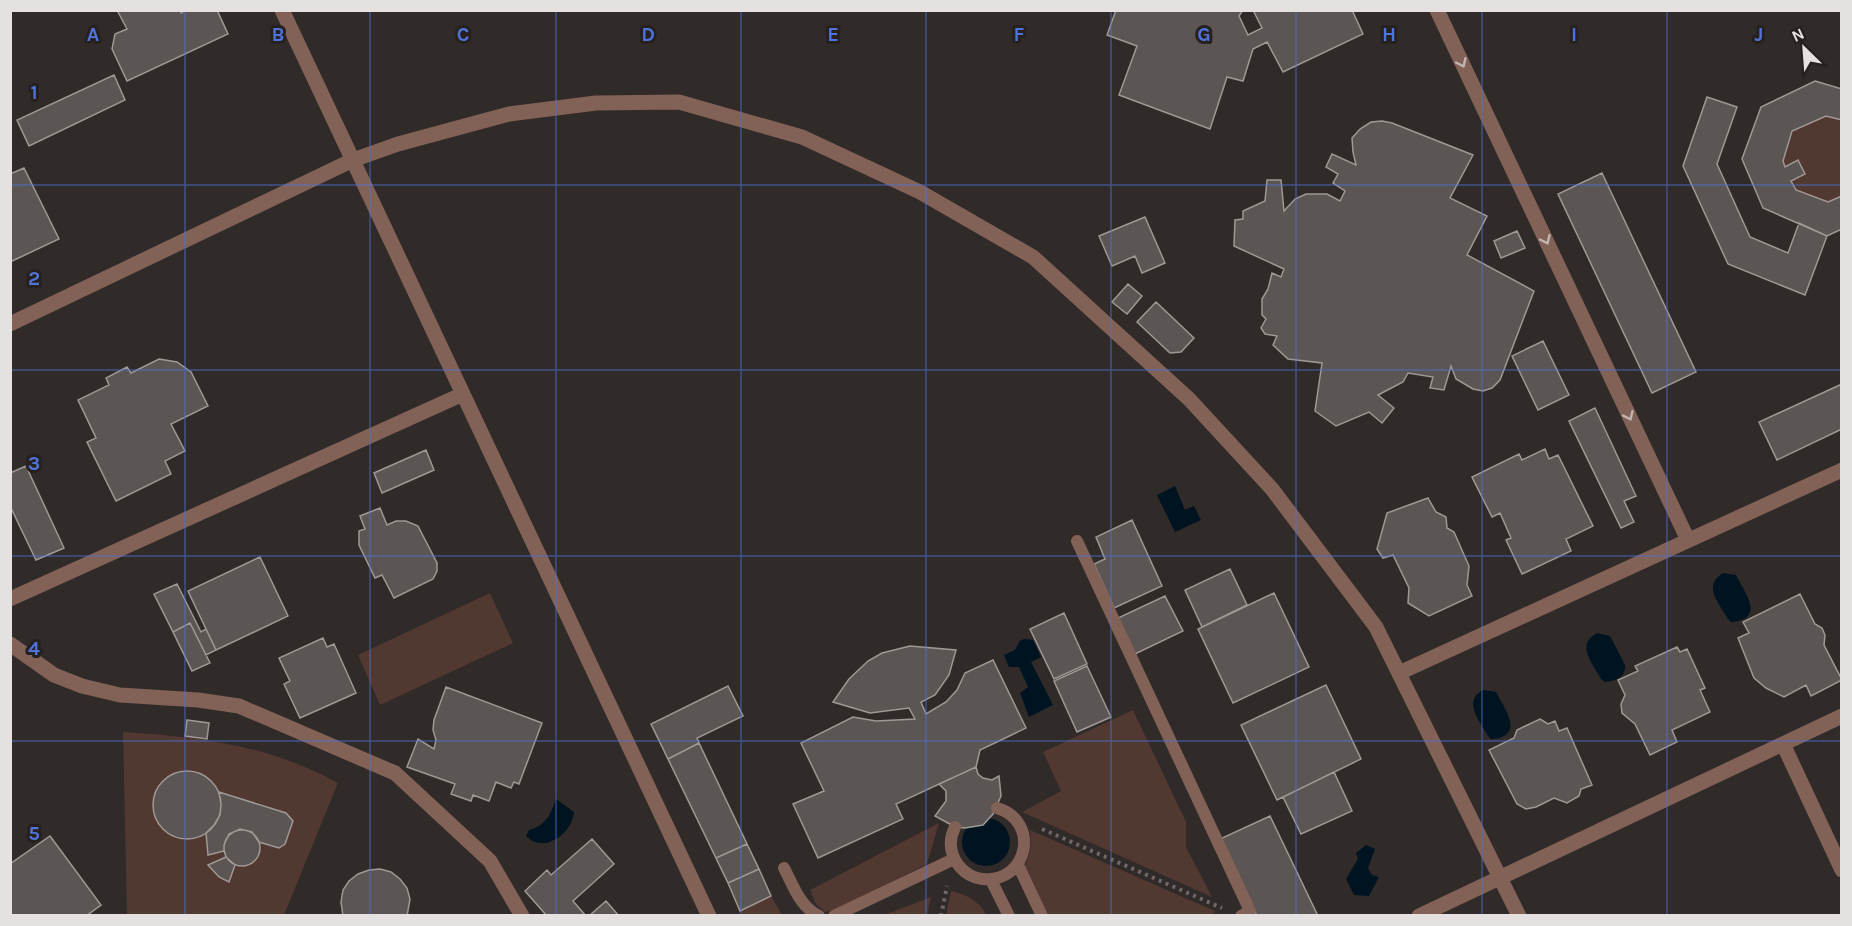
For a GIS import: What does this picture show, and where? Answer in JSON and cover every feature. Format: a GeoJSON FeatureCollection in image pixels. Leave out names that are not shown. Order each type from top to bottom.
{"type":"FeatureCollection","features":[{"type":"Feature","properties":{"kind":"street"},"geometry":{"type":"LineString","coordinates":[[282,10],[709,915]]}},
{"type":"Feature","properties":{"kind":"street"},"geometry":{"type":"LineString","coordinates":[[1437,10],[1688,540]]}},
{"type":"Feature","properties":{"kind":"street"},"geometry":{"type":"LineString","coordinates":[[10,324],[352,160],[398,144],[509,114],[596,103],[679,102],[802,137],[920,192],[1033,257],[1189,399],[1272,489],[1376,627],[1519,915]]}},
{"type":"Feature","properties":{"kind":"street"},"geometry":{"type":"LineString","coordinates":[[10,599],[463,394]]}},
{"type":"Feature","properties":{"kind":"street"},"geometry":{"type":"LineString","coordinates":[[1399,673],[1842,470]]}},
{"type":"Feature","properties":{"kind":"street"},"geometry":{"type":"LineString","coordinates":[[10,644],[54,675],[82,686],[120,695],[198,700],[240,706],[395,773],[490,861],[522,915]]}},
{"type":"Feature","properties":{"kind":"street"},"geometry":{"type":"LineString","coordinates":[[1419,915],[1842,716]]}},
{"type":"Feature","properties":{"kind":"street"},"geometry":{"type":"LineString","coordinates":[[1783,744],[1842,870]]}},
{"type":"Feature","properties":{"kind":"lane"},"geometry":{"type":"LineString","coordinates":[[1077,541],[1248,914]]}},
{"type":"Feature","properties":{"kind":"lane"},"geometry":{"type":"LineString","coordinates":[[955,827],[950,847],[954,859],[963,871],[976,878],[991,880],[1001,877],[1018,865],[1025,840],[1014,817],[997,808]]}},
{"type":"Feature","properties":{"kind":"lane"},"geometry":{"type":"LineString","coordinates":[[834,915],[954,859]]}},
{"type":"Feature","properties":{"kind":"lane"},"geometry":{"type":"LineString","coordinates":[[1018,865],[1042,915]]}},
{"type":"Feature","properties":{"kind":"lane"},"geometry":{"type":"LineString","coordinates":[[784,868],[804,905],[811,912],[819,915]]}},
{"type":"Feature","properties":{"kind":"lane"},"geometry":{"type":"LineString","coordinates":[[991,880],[1009,915]]}},
{"type":"Feature","properties":{"kind":"path"},"geometry":{"type":"LineString","coordinates":[[1014,817],[1227,911]]}},
{"type":"Feature","properties":{"kind":"shaded area"},"geometry":{"type":"Polygon","coordinates":[[[1826,116],[1841,120],[1841,196],[1828,202],[1796,190],[1791,181],[1805,174],[1798,160],[1785,167],[1783,161],[1792,131],[1826,116]]]}},
{"type":"Feature","properties":{"kind":"shaded area"},"geometry":{"type":"Polygon","coordinates":[[[490,593],[513,643],[380,705],[358,655],[490,593]]]}},
{"type":"Feature","properties":{"kind":"shaded area"},"geometry":{"type":"Polygon","coordinates":[[[1133,710],[1186,822],[1186,847],[1212,897],[1022,812],[1061,791],[1043,752],[1133,710]]]}},
{"type":"Feature","properties":{"kind":"shaded area"},"geometry":{"type":"Polygon","coordinates":[[[123,732],[207,740],[260,751],[312,770],[338,783],[284,915],[127,915],[123,732]]]}},
{"type":"Feature","properties":{"kind":"shaded area"},"geometry":{"type":"Polygon","coordinates":[[[939,823],[927,864],[841,908],[825,912],[816,904],[810,890],[939,823]]]}},
{"type":"Feature","properties":{"kind":"shaded area"},"geometry":{"type":"Polygon","coordinates":[[[1030,830],[1215,911],[1213,916],[1046,915],[1024,868],[1030,849],[1030,830]]]}},
{"type":"Feature","properties":{"kind":"shaded area"},"geometry":{"type":"Polygon","coordinates":[[[951,891],[972,899],[980,905],[986,915],[946,915],[951,891]]]}},
{"type":"Feature","properties":{"kind":"shaded area"},"geometry":{"type":"Polygon","coordinates":[[[771,896],[782,915],[743,915],[740,911],[771,896]]]}},
{"type":"Feature","properties":{"kind":"shaded area"},"geometry":{"type":"Polygon","coordinates":[[[931,897],[927,915],[884,915],[931,897]]]}},
{"type":"Feature","properties":{"kind":"water"},"geometry":{"type":"Polygon","coordinates":[[[1175,486],[1185,510],[1194,506],[1201,520],[1175,532],[1157,495],[1175,486]]]}},
{"type":"Feature","properties":{"kind":"water"},"geometry":{"type":"Polygon","coordinates":[[[1723,573],[1736,575],[1748,597],[1750,611],[1748,616],[1742,620],[1731,622],[1714,595],[1714,583],[1723,573]]]}},
{"type":"Feature","properties":{"kind":"water"},"geometry":{"type":"Polygon","coordinates":[[[1597,633],[1610,636],[1625,665],[1624,673],[1616,679],[1605,682],[1590,661],[1586,649],[1587,643],[1597,633]]]}},
{"type":"Feature","properties":{"kind":"water"},"geometry":{"type":"Polygon","coordinates":[[[1033,640],[1041,657],[1031,662],[1053,705],[1029,717],[1020,693],[1028,687],[1019,667],[1009,667],[1004,655],[1015,650],[1020,641],[1033,640]]]}},
{"type":"Feature","properties":{"kind":"water"},"geometry":{"type":"Polygon","coordinates":[[[1483,690],[1496,692],[1508,714],[1510,728],[1508,733],[1502,737],[1491,739],[1477,718],[1473,705],[1474,700],[1483,690]]]}},
{"type":"Feature","properties":{"kind":"water"},"geometry":{"type":"Polygon","coordinates":[[[556,799],[574,812],[570,825],[555,840],[542,843],[532,841],[526,836],[529,830],[547,819],[556,799]]]}},
{"type":"Feature","properties":{"kind":"water"},"geometry":{"type":"Polygon","coordinates":[[[981,818],[991,818],[1006,828],[1010,842],[1006,856],[1000,862],[991,866],[981,866],[966,856],[962,847],[962,837],[972,822],[981,818]]]}},
{"type":"Feature","properties":{"kind":"water"},"geometry":{"type":"Polygon","coordinates":[[[1366,845],[1375,849],[1368,868],[1372,875],[1379,877],[1369,896],[1354,895],[1346,879],[1358,859],[1356,853],[1366,845]]]}},
{"type":"Feature","properties":{"kind":"building"},"geometry":{"type":"Polygon","coordinates":[[[117,10],[180,10],[181,13],[186,10],[217,10],[228,34],[127,81],[112,49],[115,34],[127,29],[117,10]]]}},
{"type":"Feature","properties":{"kind":"building"},"geometry":{"type":"Polygon","coordinates":[[[1116,10],[1243,10],[1239,16],[1248,35],[1262,28],[1253,10],[1352,10],[1363,34],[1283,72],[1267,42],[1253,49],[1243,81],[1227,77],[1210,129],[1119,95],[1137,46],[1107,35],[1116,10]]]}},
{"type":"Feature","properties":{"kind":"building"},"geometry":{"type":"Polygon","coordinates":[[[114,75],[125,100],[29,146],[17,120],[114,75]]]}},
{"type":"Feature","properties":{"kind":"building"},"geometry":{"type":"Polygon","coordinates":[[[1815,81],[1842,89],[1842,120],[1826,116],[1792,131],[1783,161],[1785,167],[1798,160],[1805,174],[1791,181],[1796,190],[1828,202],[1842,196],[1842,229],[1827,236],[1763,208],[1742,159],[1761,107],[1815,81]]]}},
{"type":"Feature","properties":{"kind":"building"},"geometry":{"type":"Polygon","coordinates":[[[1707,97],[1737,107],[1717,164],[1750,237],[1788,253],[1799,223],[1827,236],[1805,295],[1728,264],[1683,166],[1707,97]]]}},
{"type":"Feature","properties":{"kind":"building"},"geometry":{"type":"Polygon","coordinates":[[[1382,121],[1473,155],[1450,198],[1487,216],[1467,255],[1534,291],[1500,380],[1492,388],[1483,391],[1473,389],[1456,379],[1451,366],[1444,390],[1430,388],[1433,377],[1408,373],[1403,382],[1378,395],[1394,408],[1382,423],[1369,412],[1336,426],[1315,411],[1322,363],[1288,359],[1273,345],[1277,336],[1265,334],[1261,328],[1266,319],[1262,315],[1262,299],[1268,289],[1272,273],[1281,277],[1284,269],[1234,246],[1235,220],[1243,219],[1243,211],[1265,201],[1267,180],[1281,180],[1284,211],[1295,199],[1306,194],[1327,194],[1340,201],[1345,191],[1333,183],[1338,174],[1326,167],[1332,154],[1356,165],[1352,138],[1371,122],[1382,121]]]}},
{"type":"Feature","properties":{"kind":"building"},"geometry":{"type":"Polygon","coordinates":[[[24,168],[59,239],[10,262],[10,174],[24,168]]]}},
{"type":"Feature","properties":{"kind":"building"},"geometry":{"type":"Polygon","coordinates":[[[1602,173],[1696,372],[1652,393],[1558,194],[1602,173]]]}},
{"type":"Feature","properties":{"kind":"building"},"geometry":{"type":"Polygon","coordinates":[[[1145,217],[1165,263],[1142,273],[1135,256],[1112,266],[1099,236],[1145,217]]]}},
{"type":"Feature","properties":{"kind":"building"},"geometry":{"type":"Polygon","coordinates":[[[1517,231],[1525,248],[1501,258],[1494,241],[1517,231]]]}},
{"type":"Feature","properties":{"kind":"building"},"geometry":{"type":"Polygon","coordinates":[[[1128,284],[1142,296],[1127,314],[1112,302],[1128,284]]]}},
{"type":"Feature","properties":{"kind":"building"},"geometry":{"type":"Polygon","coordinates":[[[1156,302],[1194,338],[1181,352],[1170,353],[1137,322],[1156,302]]]}},
{"type":"Feature","properties":{"kind":"building"},"geometry":{"type":"Polygon","coordinates":[[[1543,341],[1569,395],[1538,410],[1512,356],[1543,341]]]}},
{"type":"Feature","properties":{"kind":"building"},"geometry":{"type":"Polygon","coordinates":[[[159,359],[177,362],[191,372],[208,406],[171,424],[185,451],[165,461],[171,474],[116,501],[87,442],[96,438],[78,400],[109,385],[106,378],[127,367],[131,373],[159,359]]]}},
{"type":"Feature","properties":{"kind":"building"},"geometry":{"type":"Polygon","coordinates":[[[1842,384],[1842,429],[1777,460],[1759,422],[1842,384]]]}},
{"type":"Feature","properties":{"kind":"building"},"geometry":{"type":"Polygon","coordinates":[[[1595,408],[1636,496],[1624,501],[1634,522],[1621,528],[1569,421],[1595,408]]]}},
{"type":"Feature","properties":{"kind":"building"},"geometry":{"type":"Polygon","coordinates":[[[1545,449],[1549,459],[1558,455],[1593,526],[1566,539],[1571,551],[1522,574],[1506,540],[1511,538],[1500,513],[1492,517],[1472,477],[1519,454],[1522,460],[1545,449]]]}},
{"type":"Feature","properties":{"kind":"building"},"geometry":{"type":"Polygon","coordinates":[[[426,450],[434,470],[382,493],[374,473],[426,450]]]}},
{"type":"Feature","properties":{"kind":"building"},"geometry":{"type":"Polygon","coordinates":[[[26,466],[64,548],[36,560],[10,506],[10,473],[26,466]]]}},
{"type":"Feature","properties":{"kind":"building"},"geometry":{"type":"Polygon","coordinates":[[[1428,498],[1436,512],[1446,517],[1447,528],[1454,532],[1469,566],[1467,585],[1472,596],[1429,616],[1408,603],[1409,588],[1393,555],[1383,558],[1377,549],[1387,513],[1428,498]]]}},
{"type":"Feature","properties":{"kind":"building"},"geometry":{"type":"Polygon","coordinates":[[[380,508],[387,525],[396,521],[406,521],[418,526],[437,563],[437,571],[433,579],[394,598],[382,575],[375,578],[359,545],[359,531],[365,529],[360,516],[380,508]]]}},
{"type":"Feature","properties":{"kind":"building"},"geometry":{"type":"Polygon","coordinates":[[[1132,520],[1162,586],[1114,608],[1094,564],[1105,559],[1096,537],[1132,520]]]}},
{"type":"Feature","properties":{"kind":"building"},"geometry":{"type":"Polygon","coordinates":[[[260,557],[288,616],[216,650],[188,591],[260,557]]]}},
{"type":"Feature","properties":{"kind":"building"},"geometry":{"type":"Polygon","coordinates":[[[1230,569],[1247,605],[1202,627],[1185,590],[1230,569]]]}},
{"type":"Feature","properties":{"kind":"building"},"geometry":{"type":"Polygon","coordinates":[[[177,584],[201,632],[206,629],[216,650],[206,655],[190,623],[173,632],[154,594],[177,584]]]}},
{"type":"Feature","properties":{"kind":"building"},"geometry":{"type":"Polygon","coordinates":[[[1274,593],[1309,667],[1233,703],[1198,629],[1274,593]]]}},
{"type":"Feature","properties":{"kind":"building"},"geometry":{"type":"Polygon","coordinates":[[[1800,594],[1815,624],[1822,628],[1825,635],[1824,645],[1842,680],[1811,696],[1806,685],[1784,697],[1766,688],[1754,678],[1738,638],[1749,633],[1743,622],[1800,594]]]}},
{"type":"Feature","properties":{"kind":"building"},"geometry":{"type":"Polygon","coordinates":[[[1165,596],[1183,631],[1135,654],[1118,618],[1165,596]]]}},
{"type":"Feature","properties":{"kind":"building"},"geometry":{"type":"Polygon","coordinates":[[[1064,613],[1087,664],[1054,679],[1030,629],[1064,613]]]}},
{"type":"Feature","properties":{"kind":"building"},"geometry":{"type":"Polygon","coordinates":[[[190,623],[210,663],[192,671],[173,632],[190,623]]]}},
{"type":"Feature","properties":{"kind":"building"},"geometry":{"type":"Polygon","coordinates":[[[323,638],[327,647],[334,644],[356,693],[300,718],[284,684],[290,681],[279,658],[323,638]]]}},
{"type":"Feature","properties":{"kind":"building"},"geometry":{"type":"Polygon","coordinates":[[[910,646],[956,650],[949,675],[935,695],[921,702],[926,714],[946,702],[957,690],[965,673],[993,660],[1026,728],[980,750],[976,767],[896,804],[903,819],[818,858],[793,804],[824,791],[801,743],[853,717],[876,721],[915,719],[909,708],[870,713],[833,702],[849,679],[868,661],[882,653],[910,646]]]}},
{"type":"Feature","properties":{"kind":"building"},"geometry":{"type":"Polygon","coordinates":[[[1677,647],[1680,652],[1687,649],[1705,688],[1700,690],[1710,712],[1672,730],[1677,742],[1650,755],[1635,724],[1622,713],[1621,704],[1625,695],[1618,680],[1638,671],[1635,666],[1677,647]]]}},
{"type":"Feature","properties":{"kind":"building"},"geometry":{"type":"Polygon","coordinates":[[[1087,666],[1111,717],[1077,732],[1054,681],[1087,666]]]}},
{"type":"Feature","properties":{"kind":"building"},"geometry":{"type":"Polygon","coordinates":[[[1326,685],[1361,759],[1277,800],[1241,725],[1326,685]]]}},
{"type":"Feature","properties":{"kind":"building"},"geometry":{"type":"Polygon","coordinates":[[[728,686],[743,716],[697,738],[699,743],[668,759],[651,724],[728,686]]]}},
{"type":"Feature","properties":{"kind":"building"},"geometry":{"type":"Polygon","coordinates":[[[446,687],[542,723],[519,784],[514,782],[511,788],[496,782],[489,801],[473,795],[471,801],[451,794],[455,784],[407,767],[418,739],[434,749],[436,740],[433,730],[434,720],[446,687]]]}},
{"type":"Feature","properties":{"kind":"building"},"geometry":{"type":"Polygon","coordinates":[[[1540,719],[1548,724],[1555,721],[1559,731],[1567,728],[1592,785],[1581,789],[1579,796],[1567,803],[1554,798],[1526,809],[1517,804],[1489,750],[1514,738],[1517,730],[1540,719]]]}},
{"type":"Feature","properties":{"kind":"building"},"geometry":{"type":"Polygon","coordinates":[[[187,720],[209,723],[207,739],[185,736],[187,720]]]}},
{"type":"Feature","properties":{"kind":"building"},"geometry":{"type":"Polygon","coordinates":[[[699,743],[747,844],[716,858],[668,759],[699,743]]]}},
{"type":"Feature","properties":{"kind":"building"},"geometry":{"type":"Polygon","coordinates":[[[976,767],[978,774],[983,778],[992,780],[999,776],[1001,796],[993,814],[983,825],[965,828],[955,827],[935,816],[946,801],[946,791],[939,784],[976,767]]]}},
{"type":"Feature","properties":{"kind":"building"},"geometry":{"type":"Polygon","coordinates":[[[194,771],[206,777],[215,786],[221,798],[219,818],[211,829],[194,839],[180,839],[163,829],[155,818],[153,798],[163,781],[174,773],[194,771]]]}},
{"type":"Feature","properties":{"kind":"building"},"geometry":{"type":"Polygon","coordinates":[[[1334,772],[1352,811],[1301,834],[1283,797],[1334,772]]]}},
{"type":"Feature","properties":{"kind":"building"},"geometry":{"type":"Polygon","coordinates":[[[219,792],[286,813],[293,821],[285,844],[279,848],[259,842],[252,832],[240,829],[229,834],[224,851],[208,855],[206,833],[220,815],[219,792]]]}},
{"type":"Feature","properties":{"kind":"building"},"geometry":{"type":"Polygon","coordinates":[[[1270,816],[1318,916],[1257,916],[1220,839],[1270,816]]]}},
{"type":"Feature","properties":{"kind":"building"},"geometry":{"type":"Polygon","coordinates":[[[242,830],[255,835],[260,848],[255,861],[242,866],[229,861],[224,848],[229,835],[242,830]]]}},
{"type":"Feature","properties":{"kind":"building"},"geometry":{"type":"Polygon","coordinates":[[[50,836],[101,905],[86,916],[10,916],[10,864],[50,836]]]}},
{"type":"Feature","properties":{"kind":"building"},"geometry":{"type":"Polygon","coordinates":[[[592,839],[614,864],[573,901],[586,916],[547,916],[525,891],[547,870],[551,875],[592,839]]]}},
{"type":"Feature","properties":{"kind":"building"},"geometry":{"type":"Polygon","coordinates":[[[747,844],[759,869],[728,883],[716,858],[747,844]]]}},
{"type":"Feature","properties":{"kind":"building"},"geometry":{"type":"Polygon","coordinates":[[[226,857],[235,865],[229,882],[219,877],[208,865],[226,857]]]}},
{"type":"Feature","properties":{"kind":"building"},"geometry":{"type":"Polygon","coordinates":[[[380,869],[391,872],[407,888],[410,899],[407,916],[343,916],[341,902],[343,890],[349,881],[358,874],[380,869]]]}},
{"type":"Feature","properties":{"kind":"building"},"geometry":{"type":"Polygon","coordinates":[[[759,869],[771,896],[740,911],[728,883],[759,869]]]}},
{"type":"Feature","properties":{"kind":"building"},"geometry":{"type":"Polygon","coordinates":[[[606,901],[619,916],[589,916],[606,901]]]}}]}
